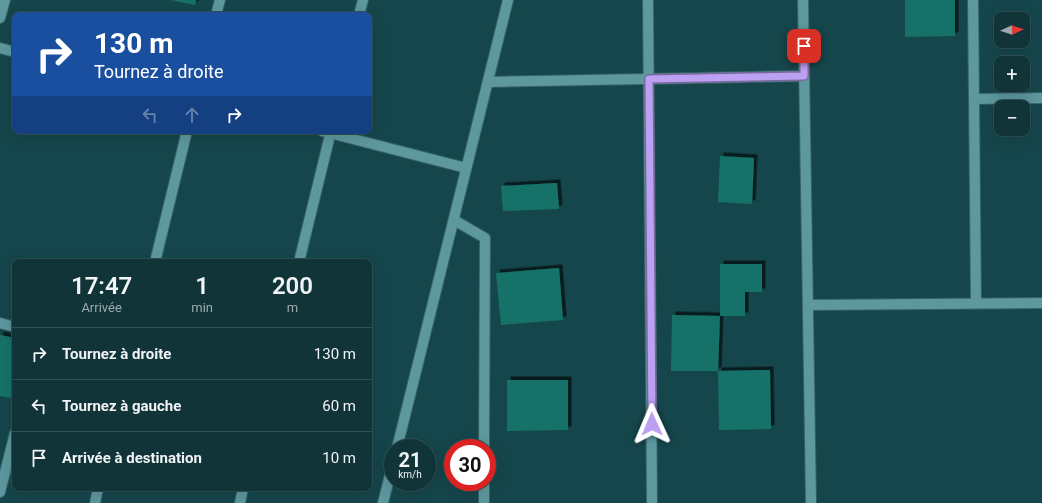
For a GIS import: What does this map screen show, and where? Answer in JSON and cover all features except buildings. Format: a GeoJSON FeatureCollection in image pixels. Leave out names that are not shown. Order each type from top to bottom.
{"type":"FeatureCollection","features":[{"type":"Feature","properties":{"kind":"street"},"geometry":{"type":"LineString","coordinates":[[0,18],[5,0]]}},
{"type":"Feature","properties":{"kind":"street"},"geometry":{"type":"LineString","coordinates":[[217,12],[220,0]]}},
{"type":"Feature","properties":{"kind":"street"},"geometry":{"type":"LineString","coordinates":[[360,12],[363,0]]}},
{"type":"Feature","properties":{"kind":"street"},"geometry":{"type":"LineString","coordinates":[[399,439],[508,0]]}},
{"type":"Feature","properties":{"kind":"street"},"geometry":{"type":"LineString","coordinates":[[648,0],[652,503]]}},
{"type":"Feature","properties":{"kind":"street"},"geometry":{"type":"LineString","coordinates":[[803,0],[811,503]]}},
{"type":"Feature","properties":{"kind":"street"},"geometry":{"type":"LineString","coordinates":[[973,0],[976,303]]}},
{"type":"Feature","properties":{"kind":"street"},"geometry":{"type":"LineString","coordinates":[[0,48],[12,51]]}},
{"type":"Feature","properties":{"kind":"street"},"geometry":{"type":"LineString","coordinates":[[488,82],[804,76]]}},
{"type":"Feature","properties":{"kind":"street"},"geometry":{"type":"LineString","coordinates":[[974,99],[1042,98]]}},
{"type":"Feature","properties":{"kind":"street"},"geometry":{"type":"LineString","coordinates":[[156,259],[186,134]]}},
{"type":"Feature","properties":{"kind":"street"},"geometry":{"type":"LineString","coordinates":[[299,259],[328,134]]}},
{"type":"Feature","properties":{"kind":"street"},"geometry":{"type":"LineString","coordinates":[[336,134],[466,168]]}},
{"type":"Feature","properties":{"kind":"street"},"geometry":{"type":"LineString","coordinates":[[454,220],[485,238],[484,439]]}},
{"type":"Feature","properties":{"kind":"street"},"geometry":{"type":"LineString","coordinates":[[808,305],[1042,303]]}},
{"type":"Feature","properties":{"kind":"street"},"geometry":{"type":"LineString","coordinates":[[0,323],[12,326]]}},
{"type":"Feature","properties":{"kind":"street"},"geometry":{"type":"LineString","coordinates":[[0,492],[12,446]]}},
{"type":"Feature","properties":{"kind":"street"},"geometry":{"type":"LineString","coordinates":[[95,503],[97,491]]}},
{"type":"Feature","properties":{"kind":"street"},"geometry":{"type":"LineString","coordinates":[[240,503],[242,491]]}},
{"type":"Feature","properties":{"kind":"street"},"geometry":{"type":"LineString","coordinates":[[383,503],[386,491]]}},
{"type":"Feature","properties":{"kind":"street"},"geometry":{"type":"LineString","coordinates":[[484,491],[484,503]]}},
{"type":"Feature","properties":{"kind":"route"},"geometry":{"type":"LineString","coordinates":[[652,424],[649,79],[804,76],[804,46]]}}]}
